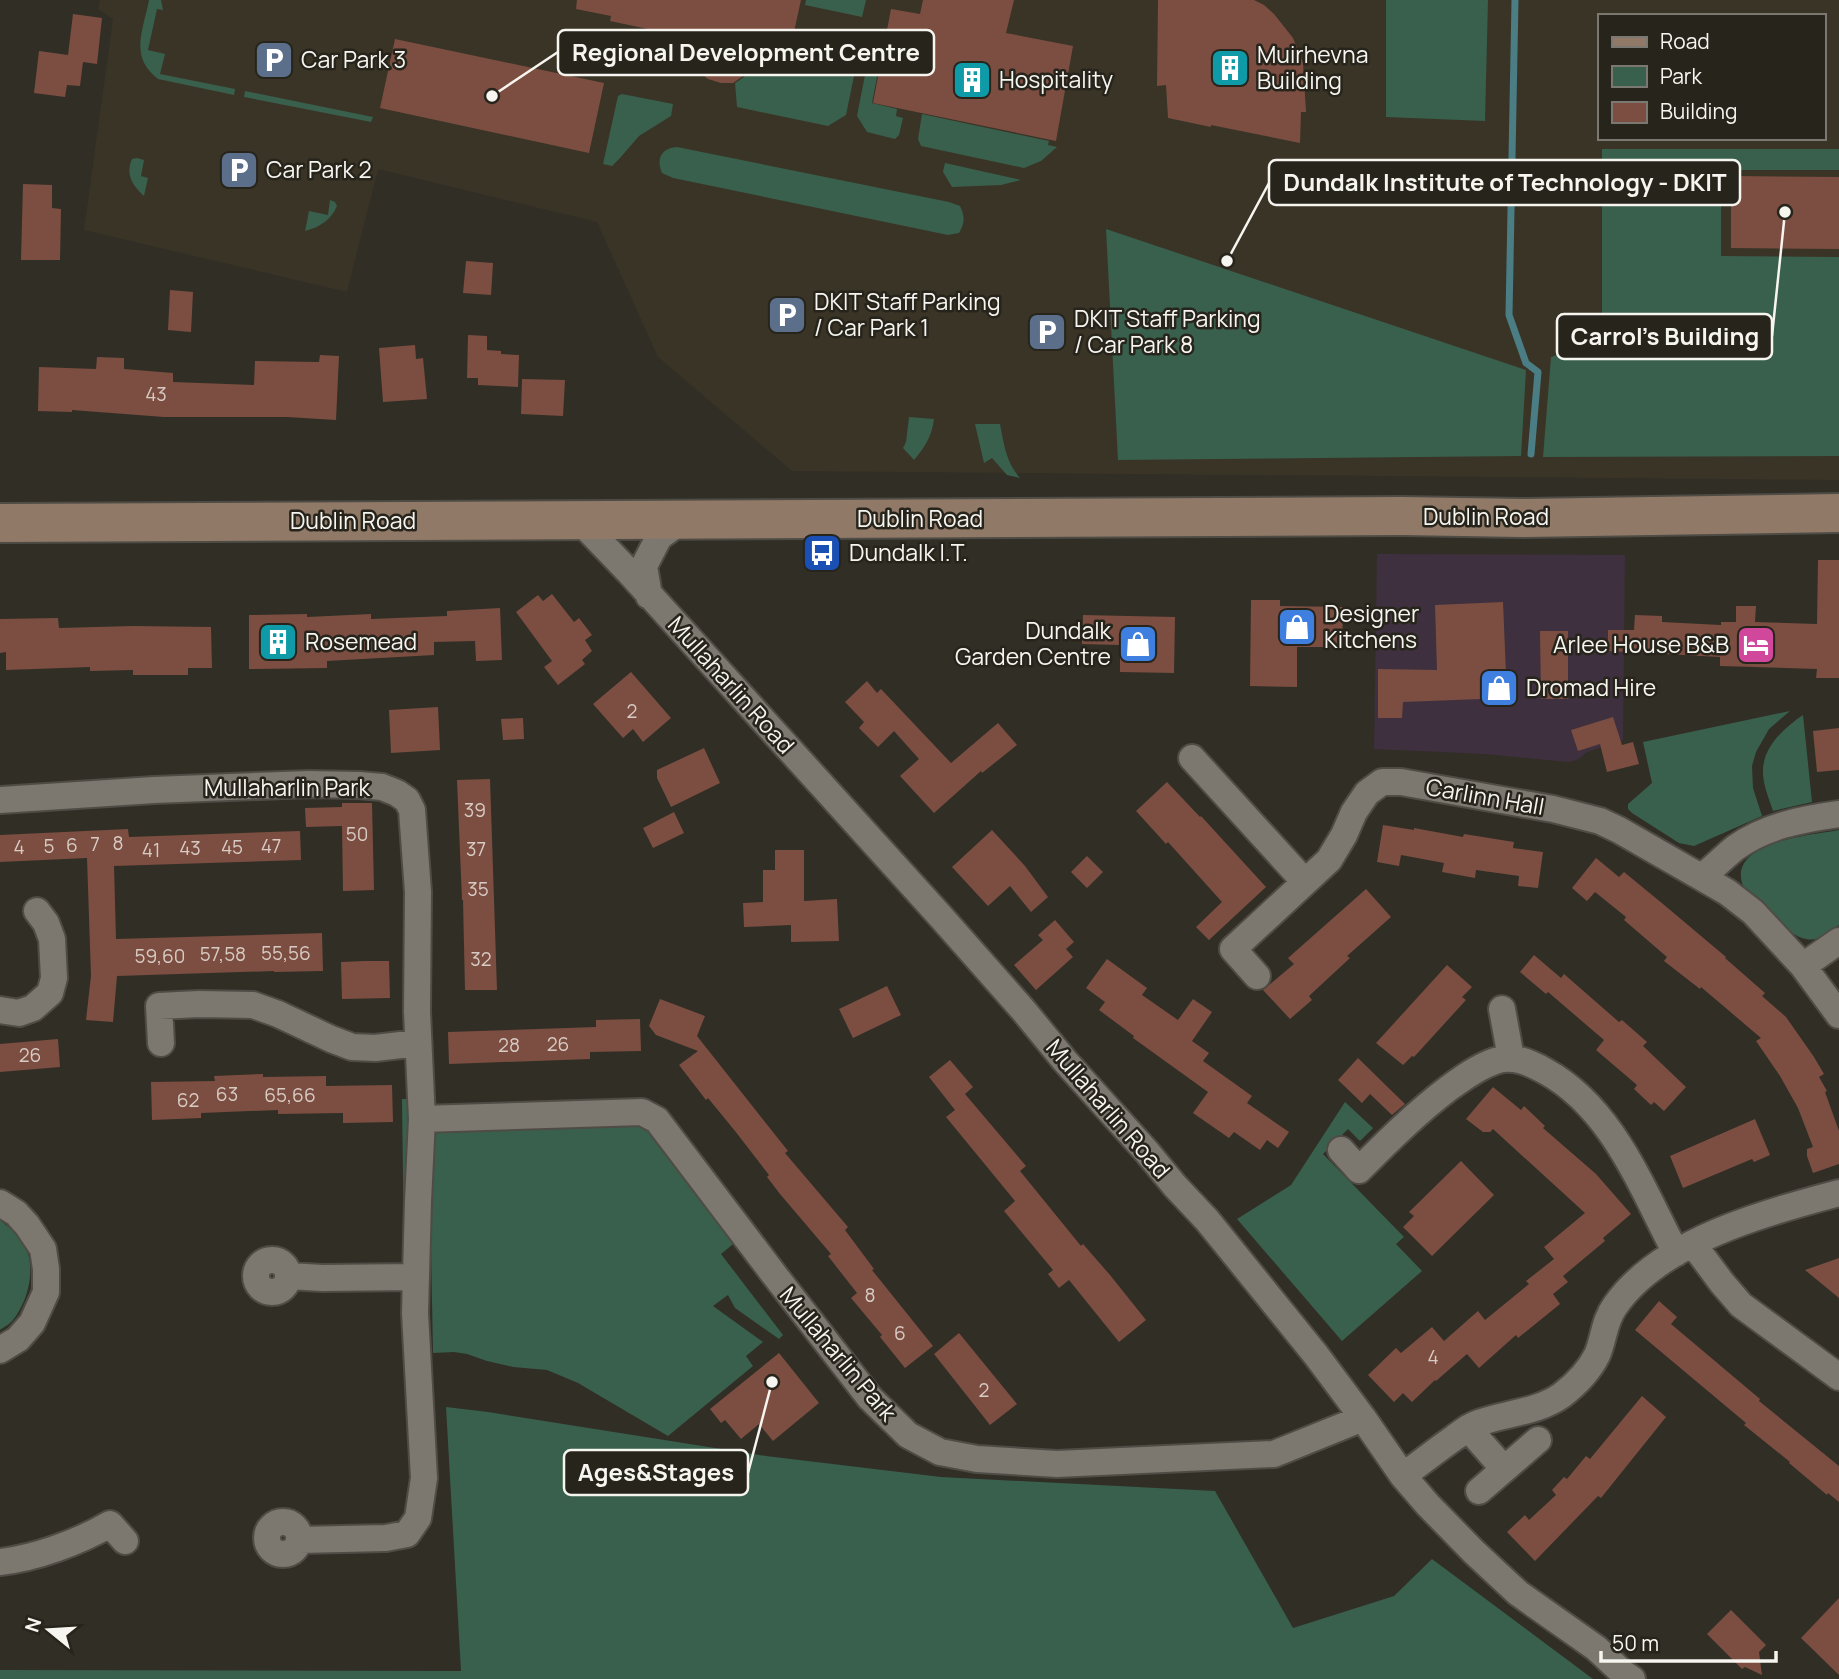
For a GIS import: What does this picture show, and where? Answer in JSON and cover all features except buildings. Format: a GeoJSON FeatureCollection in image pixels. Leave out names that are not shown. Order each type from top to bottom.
{"type":"FeatureCollection","features":[{"type":"Feature","properties":{"kind":"main road","name":"Dublin Road"},"geometry":{"type":"LineString","coordinates":[[0,523],[1522,517],[1839,513]]}},
{"type":"Feature","properties":{"kind":"street","name":"Mullaharlin Road"},"geometry":{"type":"LineString","coordinates":[[681,521],[659,537],[644,566],[649,596],[942,918],[1175,1186],[1208,1220],[1316,1354],[1403,1476],[1428,1505],[1518,1593],[1596,1648],[1632,1679]]}},
{"type":"Feature","properties":{"kind":"street"},"geometry":{"type":"LineString","coordinates":[[580,522],[649,596]]}},
{"type":"Feature","properties":{"kind":"street"},"geometry":{"type":"LineString","coordinates":[[1192,758],[1305,882]]}},
{"type":"Feature","properties":{"kind":"street","name":"Carlinn Hall"},"geometry":{"type":"LineString","coordinates":[[1257,976],[1233,949],[1328,860],[1367,793],[1382,782],[1401,782],[1553,809],[1600,821],[1619,830],[1727,892],[1753,912],[1803,966],[1839,1015]]}},
{"type":"Feature","properties":{"kind":"street","name":"Mullaharlin Park"},"geometry":{"type":"LineString","coordinates":[[0,800],[296,785],[359,785],[382,787],[397,793],[407,800],[412,810],[418,892],[417,1012],[422,1119],[415,1327],[424,1478],[418,1518],[407,1534],[366,1539],[299,1540]]}},
{"type":"Feature","properties":{"kind":"street"},"geometry":{"type":"LineString","coordinates":[[1702,877],[1737,847],[1763,832],[1787,823],[1839,814]]}},
{"type":"Feature","properties":{"kind":"street"},"geometry":{"type":"LineString","coordinates":[[0,1010],[19,1013],[33,1007],[50,993],[54,978],[52,939],[46,923],[37,911]]}},
{"type":"Feature","properties":{"kind":"street"},"geometry":{"type":"LineString","coordinates":[[1803,966],[1839,941]]}},
{"type":"Feature","properties":{"kind":"street"},"geometry":{"type":"LineString","coordinates":[[161,1043],[159,1006],[199,1004],[253,1006],[278,1014],[352,1047],[375,1048],[418,1043]]}},
{"type":"Feature","properties":{"kind":"street"},"geometry":{"type":"LineString","coordinates":[[1502,1009],[1511,1058]]}},
{"type":"Feature","properties":{"kind":"street"},"geometry":{"type":"LineString","coordinates":[[1341,1150],[1359,1170],[1412,1117],[1477,1069],[1511,1058],[1536,1066],[1559,1078],[1585,1101],[1605,1124],[1685,1249],[1722,1283],[1741,1305],[1839,1377]]}},
{"type":"Feature","properties":{"kind":"street","name":"Mullaharlin Park"},"geometry":{"type":"LineString","coordinates":[[422,1119],[642,1112],[657,1120],[870,1398],[908,1436],[940,1452],[977,1459],[1057,1464],[1274,1454],[1363,1418]]}},
{"type":"Feature","properties":{"kind":"street"},"geometry":{"type":"LineString","coordinates":[[1403,1476],[1474,1424],[1539,1407],[1561,1396],[1583,1376],[1597,1354],[1612,1310],[1622,1296],[1650,1269],[1685,1249],[1749,1220],[1839,1193]]}},
{"type":"Feature","properties":{"kind":"street"},"geometry":{"type":"LineString","coordinates":[[0,1203],[16,1213],[27,1225],[43,1249],[46,1269],[46,1292],[32,1323],[18,1339],[0,1350]]}},
{"type":"Feature","properties":{"kind":"street"},"geometry":{"type":"LineString","coordinates":[[289,1276],[415,1278]]}},
{"type":"Feature","properties":{"kind":"street"},"geometry":{"type":"LineString","coordinates":[[1468,1428],[1504,1469]]}},
{"type":"Feature","properties":{"kind":"street"},"geometry":{"type":"LineString","coordinates":[[1479,1491],[1538,1440]]}},
{"type":"Feature","properties":{"kind":"street"},"geometry":{"type":"LineString","coordinates":[[0,1562],[42,1553],[92,1534],[110,1524],[125,1541]]}},
{"type":"Feature","properties":{"kind":"shaded area"},"geometry":{"type":"Polygon","coordinates":[[[100,0],[1839,0],[1839,480],[792,471],[658,357],[597,222],[378,169],[347,292],[84,230],[113,19],[98,9],[100,0]]]}},
{"type":"Feature","properties":{"kind":"shaded area","name":"Dromad Hire"},"geometry":{"type":"Polygon","coordinates":[[[1377,554],[1625,555],[1623,740],[1587,752],[1579,759],[1569,762],[1484,754],[1374,749],[1377,554]]]}},
{"type":"Feature","properties":{"kind":"green space"},"geometry":{"type":"Polygon","coordinates":[[[149,0],[161,0],[163,10],[157,9],[148,50],[165,54],[160,74],[235,89],[234,95],[158,79],[149,71],[141,53],[140,43],[149,0]]]}},
{"type":"Feature","properties":{"kind":"green space"},"geometry":{"type":"Polygon","coordinates":[[[806,0],[866,0],[862,17],[805,5],[806,0]]]}},
{"type":"Feature","properties":{"kind":"green space"},"geometry":{"type":"Polygon","coordinates":[[[1386,0],[1488,0],[1485,121],[1386,117],[1386,0]]]}},
{"type":"Feature","properties":{"kind":"green space"},"geometry":{"type":"Polygon","coordinates":[[[796,30],[861,42],[846,115],[828,126],[737,107],[735,83],[748,71],[755,54],[789,61],[796,30]]]}},
{"type":"Feature","properties":{"kind":"green space"},"geometry":{"type":"Polygon","coordinates":[[[871,44],[883,46],[872,103],[897,109],[896,116],[903,118],[899,135],[895,139],[867,132],[857,116],[871,44]]]}},
{"type":"Feature","properties":{"kind":"green space"},"geometry":{"type":"Polygon","coordinates":[[[245,91],[373,117],[371,122],[244,97],[245,91]]]}},
{"type":"Feature","properties":{"kind":"green space"},"geometry":{"type":"Polygon","coordinates":[[[622,94],[673,104],[671,116],[639,136],[612,166],[603,164],[618,96],[622,94]]]}},
{"type":"Feature","properties":{"kind":"green space"},"geometry":{"type":"Polygon","coordinates":[[[922,114],[1049,141],[1048,145],[1057,147],[1041,161],[1024,168],[921,146],[918,139],[922,114]]]}},
{"type":"Feature","properties":{"kind":"green space"},"geometry":{"type":"Polygon","coordinates":[[[677,147],[949,202],[960,206],[962,226],[959,233],[948,235],[673,178],[662,173],[660,159],[664,152],[677,147]]]}},
{"type":"Feature","properties":{"kind":"green space"},"geometry":{"type":"Polygon","coordinates":[[[1602,149],[1839,149],[1839,170],[1721,170],[1721,256],[1839,257],[1839,456],[1543,457],[1551,357],[1602,340],[1602,149]]]}},
{"type":"Feature","properties":{"kind":"green space"},"geometry":{"type":"Polygon","coordinates":[[[132,159],[144,160],[141,176],[148,178],[144,196],[134,184],[129,170],[132,159]]]}},
{"type":"Feature","properties":{"kind":"green space"},"geometry":{"type":"Polygon","coordinates":[[[945,163],[1021,180],[1001,185],[952,187],[943,172],[945,163]]]}},
{"type":"Feature","properties":{"kind":"green space"},"geometry":{"type":"Polygon","coordinates":[[[330,200],[337,206],[332,215],[320,225],[305,231],[309,211],[328,215],[330,200]]]}},
{"type":"Feature","properties":{"kind":"green space"},"geometry":{"type":"Polygon","coordinates":[[[1106,229],[1526,370],[1521,456],[1118,460],[1106,229]]]}},
{"type":"Feature","properties":{"kind":"green space"},"geometry":{"type":"Polygon","coordinates":[[[909,417],[934,419],[932,431],[914,460],[903,448],[909,417]]]}},
{"type":"Feature","properties":{"kind":"green space"},"geometry":{"type":"Polygon","coordinates":[[[975,424],[1000,424],[1004,446],[1020,478],[1007,475],[992,458],[984,463],[975,424]]]}},
{"type":"Feature","properties":{"kind":"green space"},"geometry":{"type":"Polygon","coordinates":[[[1790,711],[1769,729],[1756,752],[1752,766],[1753,788],[1762,816],[1694,846],[1679,843],[1628,809],[1628,804],[1652,783],[1643,742],[1790,711]]]}},
{"type":"Feature","properties":{"kind":"green space"},"geometry":{"type":"Polygon","coordinates":[[[1803,715],[1812,802],[1773,811],[1764,781],[1766,755],[1779,735],[1803,715]]]}},
{"type":"Feature","properties":{"kind":"green space"},"geometry":{"type":"Polygon","coordinates":[[[1839,830],[1839,925],[1820,938],[1811,940],[1800,937],[1788,930],[1765,905],[1746,890],[1742,883],[1742,869],[1748,858],[1761,849],[1794,838],[1839,830]]]}},
{"type":"Feature","properties":{"kind":"green space"},"geometry":{"type":"Polygon","coordinates":[[[402,1099],[407,1099],[410,1244],[404,1258],[402,1099]]]}},
{"type":"Feature","properties":{"kind":"green space"},"geometry":{"type":"Polygon","coordinates":[[[1345,1102],[1373,1128],[1360,1141],[1348,1129],[1323,1154],[1404,1237],[1396,1244],[1422,1271],[1342,1341],[1237,1219],[1291,1185],[1345,1102]]]}},
{"type":"Feature","properties":{"kind":"green space"},"geometry":{"type":"Polygon","coordinates":[[[648,1125],[738,1240],[721,1254],[783,1335],[779,1339],[735,1308],[728,1295],[713,1306],[763,1342],[746,1356],[753,1366],[668,1436],[578,1383],[547,1370],[513,1367],[454,1352],[433,1353],[429,1145],[432,1133],[437,1128],[648,1125]]]}},
{"type":"Feature","properties":{"kind":"green space"},"geometry":{"type":"Polygon","coordinates":[[[0,1220],[24,1243],[30,1277],[19,1311],[9,1324],[0,1330],[0,1220]]]}},
{"type":"Feature","properties":{"kind":"green space"},"geometry":{"type":"Polygon","coordinates":[[[446,1407],[766,1456],[941,1477],[1215,1491],[1293,1628],[1394,1596],[1432,1559],[1593,1679],[0,1679],[0,1670],[461,1671],[446,1407]]]}},
{"type":"Feature","properties":{"kind":"waterway"},"geometry":{"type":"LineString","coordinates":[[1515,0],[1509,315],[1526,363],[1538,372],[1531,454]]}},
{"type":"Feature","properties":{"kind":"place","name":"Car Park 3"},"geometry":{"type":"Point","coordinates":[274,60]}},
{"type":"Feature","properties":{"kind":"place","name":"Muirhevna Building"},"geometry":{"type":"Point","coordinates":[1230,68]}},
{"type":"Feature","properties":{"kind":"place","name":"Hospitality"},"geometry":{"type":"Point","coordinates":[972,80]}},
{"type":"Feature","properties":{"kind":"place","name":"Regional Development Centre"},"geometry":{"type":"Point","coordinates":[492,96]}},
{"type":"Feature","properties":{"kind":"place","name":"Car Park 2"},"geometry":{"type":"Point","coordinates":[239,170]}},
{"type":"Feature","properties":{"kind":"place","name":"Carrol's Building"},"geometry":{"type":"Point","coordinates":[1785,212]}},
{"type":"Feature","properties":{"kind":"place","name":"Dundalk Institute of Technology - DKIT"},"geometry":{"type":"Point","coordinates":[1227,261]}},
{"type":"Feature","properties":{"kind":"place","name":"DKIT Staff Parking / Car Park 1"},"geometry":{"type":"Point","coordinates":[787,315]}},
{"type":"Feature","properties":{"kind":"place","name":"DKIT Staff Parking / Car Park 8"},"geometry":{"type":"Point","coordinates":[1047,332]}},
{"type":"Feature","properties":{"kind":"place","name":"Dundalk I.T."},"geometry":{"type":"Point","coordinates":[822,553]}},
{"type":"Feature","properties":{"kind":"place","name":"Designer Kitchens"},"geometry":{"type":"Point","coordinates":[1297,627]}},
{"type":"Feature","properties":{"kind":"place","name":"Rosemead"},"geometry":{"type":"Point","coordinates":[278,642]}},
{"type":"Feature","properties":{"kind":"place","name":"Dundalk Garden Centre"},"geometry":{"type":"Point","coordinates":[1138,644]}},
{"type":"Feature","properties":{"kind":"place","name":"Arlee House B&B"},"geometry":{"type":"Point","coordinates":[1756,645]}},
{"type":"Feature","properties":{"kind":"place","name":"Dromad Hire"},"geometry":{"type":"Point","coordinates":[1499,688]}},
{"type":"Feature","properties":{"kind":"place","name":"Ages&Stages"},"geometry":{"type":"Point","coordinates":[772,1382]}}]}
